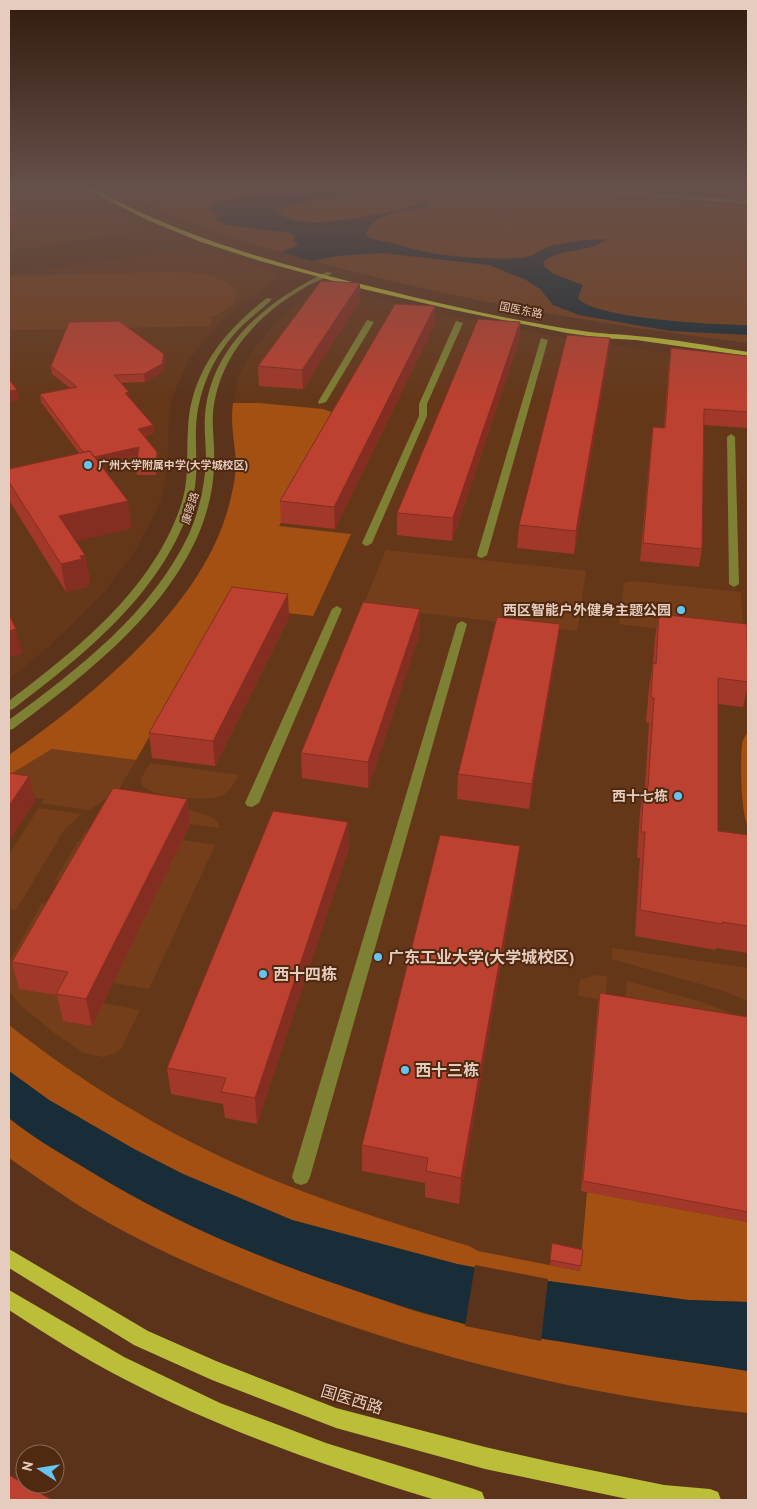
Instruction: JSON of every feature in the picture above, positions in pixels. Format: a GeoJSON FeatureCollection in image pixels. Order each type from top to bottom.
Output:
{"type":"FeatureCollection","features":[{"type":"Feature","properties":{"kind":"main road","name":"国医东路"},"geometry":{"type":"LineString","coordinates":[[269,260],[409,298],[494,316],[603,336],[636,338],[748,354]]}},
{"type":"Feature","properties":{"kind":"main road","name":"国医东路"},"geometry":{"type":"LineString","coordinates":[[280,260],[320,274]]}},
{"type":"Feature","properties":{"kind":"main road","name":"国医西路"},"geometry":{"type":"LineString","coordinates":[[9,1258],[141,1338],[212,1370],[336,1418],[475,1455],[556,1474],[664,1496],[710,1500]]}},
{"type":"Feature","properties":{"kind":"main road"},"geometry":{"type":"LineString","coordinates":[[9,1299],[63,1334],[133,1372],[227,1416],[315,1450],[474,1500]]}},
{"type":"Feature","properties":{"kind":"street","name":"康陵路"},"geometry":{"type":"LineString","coordinates":[[9,706],[96,636],[119,613],[154,569],[174,533],[189,496],[193,464],[192,414],[198,386],[209,363],[224,340],[245,318],[281,290],[320,274]]}},
{"type":"Feature","properties":{"kind":"street","name":"康陵路"},"geometry":{"type":"LineString","coordinates":[[9,726],[103,652],[145,609],[162,586],[185,549],[202,511],[208,487],[210,463],[210,403],[216,379],[222,366],[236,344],[256,321],[320,274]]}},
{"type":"Feature","properties":{"kind":"street"},"geometry":{"type":"LineString","coordinates":[[322,402],[370,322]]}},
{"type":"Feature","properties":{"kind":"street"},"geometry":{"type":"LineString","coordinates":[[366,543],[422,416],[423,404],[460,323]]}},
{"type":"Feature","properties":{"kind":"street"},"geometry":{"type":"LineString","coordinates":[[482,555],[544,340]]}},
{"type":"Feature","properties":{"kind":"street"},"geometry":{"type":"LineString","coordinates":[[730,437],[734,584]]}},
{"type":"Feature","properties":{"kind":"street"},"geometry":{"type":"LineString","coordinates":[[252,803],[337,609]]}},
{"type":"Feature","properties":{"kind":"street"},"geometry":{"type":"LineString","coordinates":[[301,1177],[462,624]]}},
{"type":"Feature","properties":{"kind":"shaded area","name":"广州大学附属中学(大学城校区)"},"geometry":{"type":"Polygon","coordinates":[[[107,260],[239,260],[272,271],[279,277],[226,316],[189,359],[173,395],[169,416],[167,473],[160,502],[135,551],[104,593],[43,652],[9,679],[9,275],[107,260]]]}},
{"type":"Feature","properties":{"kind":"shaded area"},"geometry":{"type":"Polygon","coordinates":[[[312,260],[748,260],[748,343],[535,311],[430,290],[312,260]]]}},
{"type":"Feature","properties":{"kind":"shaded area"},"geometry":{"type":"Polygon","coordinates":[[[163,272],[196,273],[221,279],[236,290],[237,296],[228,308],[206,319],[211,319],[210,326],[9,330],[9,276],[163,272]]]}},
{"type":"Feature","properties":{"kind":"shaded area","name":"广东工业大学(大学城校区)"},"geometry":{"type":"Polygon","coordinates":[[[317,292],[348,292],[457,317],[559,337],[748,365],[748,1413],[693,1407],[584,1389],[412,1347],[328,1319],[261,1294],[190,1264],[78,1205],[9,1158],[9,755],[60,718],[127,660],[154,632],[190,587],[214,546],[230,503],[236,465],[232,414],[239,374],[254,349],[275,323],[295,305],[317,292]]]}},
{"type":"Feature","properties":{"kind":"shaded area"},"geometry":{"type":"Polygon","coordinates":[[[233,403],[259,403],[323,409],[331,412],[319,455],[279,526],[351,534],[313,616],[224,606],[136,760],[52,749],[9,775],[9,755],[75,706],[142,645],[172,611],[197,576],[217,539],[233,487],[236,463],[232,426],[233,403]]]}},
{"type":"Feature","properties":{"kind":"shaded area"},"geometry":{"type":"Polygon","coordinates":[[[386,550],[586,571],[577,631],[363,606],[386,550]]]}},
{"type":"Feature","properties":{"kind":"shaded area","name":"西区智能户外健身主题公园"},"geometry":{"type":"Polygon","coordinates":[[[633,581],[741,592],[743,629],[748,630],[748,639],[619,624],[624,583],[633,581]]]}},
{"type":"Feature","properties":{"kind":"shaded area"},"geometry":{"type":"Polygon","coordinates":[[[748,732],[748,826],[742,800],[741,764],[743,742],[748,732]]]}},
{"type":"Feature","properties":{"kind":"shaded area"},"geometry":{"type":"Polygon","coordinates":[[[52,749],[136,760],[118,791],[89,810],[42,803],[44,799],[9,794],[9,775],[52,749]]]}},
{"type":"Feature","properties":{"kind":"shaded area"},"geometry":{"type":"Polygon","coordinates":[[[150,763],[239,775],[229,790],[221,796],[214,798],[179,797],[155,792],[141,784],[142,777],[150,763]]]}},
{"type":"Feature","properties":{"kind":"shaded area"},"geometry":{"type":"Polygon","coordinates":[[[156,806],[202,813],[217,822],[220,828],[118,814],[78,884],[55,881],[74,849],[92,825],[117,811],[134,807],[156,806]]]}},
{"type":"Feature","properties":{"kind":"shaded area"},"geometry":{"type":"Polygon","coordinates":[[[39,808],[81,814],[64,830],[16,910],[9,909],[9,854],[39,808]]]}},
{"type":"Feature","properties":{"kind":"shaded area"},"geometry":{"type":"Polygon","coordinates":[[[182,840],[215,845],[149,989],[113,983],[182,840]]]}},
{"type":"Feature","properties":{"kind":"shaded area"},"geometry":{"type":"Polygon","coordinates":[[[42,903],[65,907],[75,998],[64,1021],[92,1026],[103,1003],[140,1010],[121,1049],[116,1053],[103,1057],[84,1053],[53,1032],[20,1005],[9,990],[9,962],[42,903]]]}},
{"type":"Feature","properties":{"kind":"shaded area"},"geometry":{"type":"Polygon","coordinates":[[[612,948],[748,968],[748,1001],[721,990],[612,959],[612,948]]]}},
{"type":"Feature","properties":{"kind":"shaded area"},"geometry":{"type":"Polygon","coordinates":[[[596,975],[607,976],[605,1000],[578,996],[580,980],[596,975]]]}},
{"type":"Feature","properties":{"kind":"shaded area"},"geometry":{"type":"Polygon","coordinates":[[[627,981],[699,1001],[748,1020],[625,1003],[627,981]]]}},
{"type":"Feature","properties":{"kind":"shaded area"},"geometry":{"type":"Polygon","coordinates":[[[9,1025],[36,1046],[120,1103],[210,1152],[325,1200],[469,1246],[478,1251],[580,1271],[587,1192],[748,1222],[748,1302],[688,1300],[541,1280],[457,1264],[292,1220],[183,1174],[134,1149],[49,1100],[9,1071],[9,1025]]]}},
{"type":"Feature","properties":{"kind":"shaded area"},"geometry":{"type":"Polygon","coordinates":[[[9,1118],[69,1159],[110,1183],[209,1234],[278,1263],[414,1311],[527,1336],[748,1371],[748,1413],[690,1406],[576,1387],[463,1360],[352,1326],[241,1285],[130,1235],[78,1205],[9,1158],[9,1118]]]}},
{"type":"Feature","properties":{"kind":"water"},"geometry":{"type":"Polygon","coordinates":[[[448,260],[545,260],[544,266],[554,274],[583,285],[578,298],[588,305],[631,316],[712,324],[748,325],[748,335],[670,331],[579,315],[553,305],[540,289],[526,280],[489,265],[448,260]]]}},
{"type":"Feature","properties":{"kind":"water"},"geometry":{"type":"Polygon","coordinates":[[[9,1071],[49,1100],[134,1149],[183,1174],[292,1220],[457,1264],[541,1280],[688,1300],[748,1302],[748,1371],[471,1326],[365,1294],[246,1250],[180,1221],[116,1187],[18,1125],[9,1118],[9,1071]]]}},
{"type":"Feature","properties":{"kind":"pier"},"geometry":{"type":"Polygon","coordinates":[[[475,1265],[548,1279],[541,1341],[465,1326],[475,1265]]]}},
{"type":"Feature","properties":{"kind":"building"},"geometry":{"type":"Polygon","coordinates":[[[321,281],[360,283],[302,370],[258,366],[321,281]]]}},
{"type":"Feature","properties":{"kind":"building"},"geometry":{"type":"Polygon","coordinates":[[[395,304],[435,306],[334,507],[280,501],[395,304]]]}},
{"type":"Feature","properties":{"kind":"building"},"geometry":{"type":"Polygon","coordinates":[[[478,319],[520,322],[453,518],[397,513],[478,319]]]}},
{"type":"Feature","properties":{"kind":"building"},"geometry":{"type":"Polygon","coordinates":[[[119,321],[164,354],[162,364],[144,374],[114,375],[129,392],[125,393],[153,425],[138,429],[157,452],[155,467],[136,467],[139,447],[94,457],[90,451],[83,452],[40,394],[77,387],[51,366],[69,322],[119,321]]]}},
{"type":"Feature","properties":{"kind":"building"},"geometry":{"type":"Polygon","coordinates":[[[567,335],[610,338],[576,531],[519,525],[567,335]]]}},
{"type":"Feature","properties":{"kind":"building"},"geometry":{"type":"Polygon","coordinates":[[[671,348],[748,356],[748,412],[704,409],[702,549],[643,543],[653,427],[665,428],[671,348]]]}},
{"type":"Feature","properties":{"kind":"building"},"geometry":{"type":"Polygon","coordinates":[[[9,379],[17,390],[9,391],[9,379]]]}},
{"type":"Feature","properties":{"kind":"building"},"geometry":{"type":"Polygon","coordinates":[[[90,451],[128,501],[59,516],[85,555],[80,556],[82,559],[61,564],[9,482],[9,469],[90,451]]]}},
{"type":"Feature","properties":{"kind":"building"},"geometry":{"type":"Polygon","coordinates":[[[232,587],[288,594],[213,741],[149,733],[232,587]]]}},
{"type":"Feature","properties":{"kind":"building"},"geometry":{"type":"Polygon","coordinates":[[[363,602],[420,609],[368,762],[301,753],[363,602]]]}},
{"type":"Feature","properties":{"kind":"building","name":"西十七栋"},"geometry":{"type":"Polygon","coordinates":[[[659,614],[747,624],[748,682],[718,678],[718,831],[748,835],[748,926],[722,922],[722,924],[640,910],[645,832],[641,832],[644,787],[648,787],[654,698],[651,697],[653,663],[656,664],[659,614]]]}},
{"type":"Feature","properties":{"kind":"building"},"geometry":{"type":"Polygon","coordinates":[[[9,615],[16,629],[9,631],[9,615]]]}},
{"type":"Feature","properties":{"kind":"building"},"geometry":{"type":"Polygon","coordinates":[[[497,617],[560,624],[532,784],[458,774],[497,617]]]}},
{"type":"Feature","properties":{"kind":"building"},"geometry":{"type":"Polygon","coordinates":[[[9,773],[29,776],[9,806],[9,773]]]}},
{"type":"Feature","properties":{"kind":"building"},"geometry":{"type":"Polygon","coordinates":[[[113,788],[187,799],[86,999],[56,994],[68,972],[12,962],[113,788]]]}},
{"type":"Feature","properties":{"kind":"building","name":"西十四栋"},"geometry":{"type":"Polygon","coordinates":[[[273,811],[348,822],[255,1098],[221,1092],[226,1078],[167,1068],[273,811]]]}},
{"type":"Feature","properties":{"kind":"building","name":"西十三栋"},"geometry":{"type":"Polygon","coordinates":[[[440,835],[520,846],[461,1178],[426,1171],[428,1158],[362,1145],[440,835]]]}},
{"type":"Feature","properties":{"kind":"building"},"geometry":{"type":"Polygon","coordinates":[[[600,993],[748,1017],[748,1212],[583,1181],[600,993]]]}},
{"type":"Feature","properties":{"kind":"building"},"geometry":{"type":"Polygon","coordinates":[[[552,1243],[583,1250],[581,1266],[550,1260],[552,1243]]]}},
{"type":"Feature","properties":{"kind":"building"},"geometry":{"type":"Polygon","coordinates":[[[9,1475],[15,1478],[15,1494],[42,1494],[52,1500],[9,1500],[9,1475]]]}},
{"type":"Feature","properties":{"kind":"place","name":"广州大学附属中学(大学城校区)"},"geometry":{"type":"Point","coordinates":[88,465]}},
{"type":"Feature","properties":{"kind":"place","name":"西区智能户外健身主题公园"},"geometry":{"type":"Point","coordinates":[681,610]}},
{"type":"Feature","properties":{"kind":"place","name":"西十七栋"},"geometry":{"type":"Point","coordinates":[678,796]}},
{"type":"Feature","properties":{"kind":"place","name":"广东工业大学(大学城校区)"},"geometry":{"type":"Point","coordinates":[378,957]}},
{"type":"Feature","properties":{"kind":"place","name":"西十四栋"},"geometry":{"type":"Point","coordinates":[263,974]}},
{"type":"Feature","properties":{"kind":"place","name":"西十三栋"},"geometry":{"type":"Point","coordinates":[405,1070]}}]}
